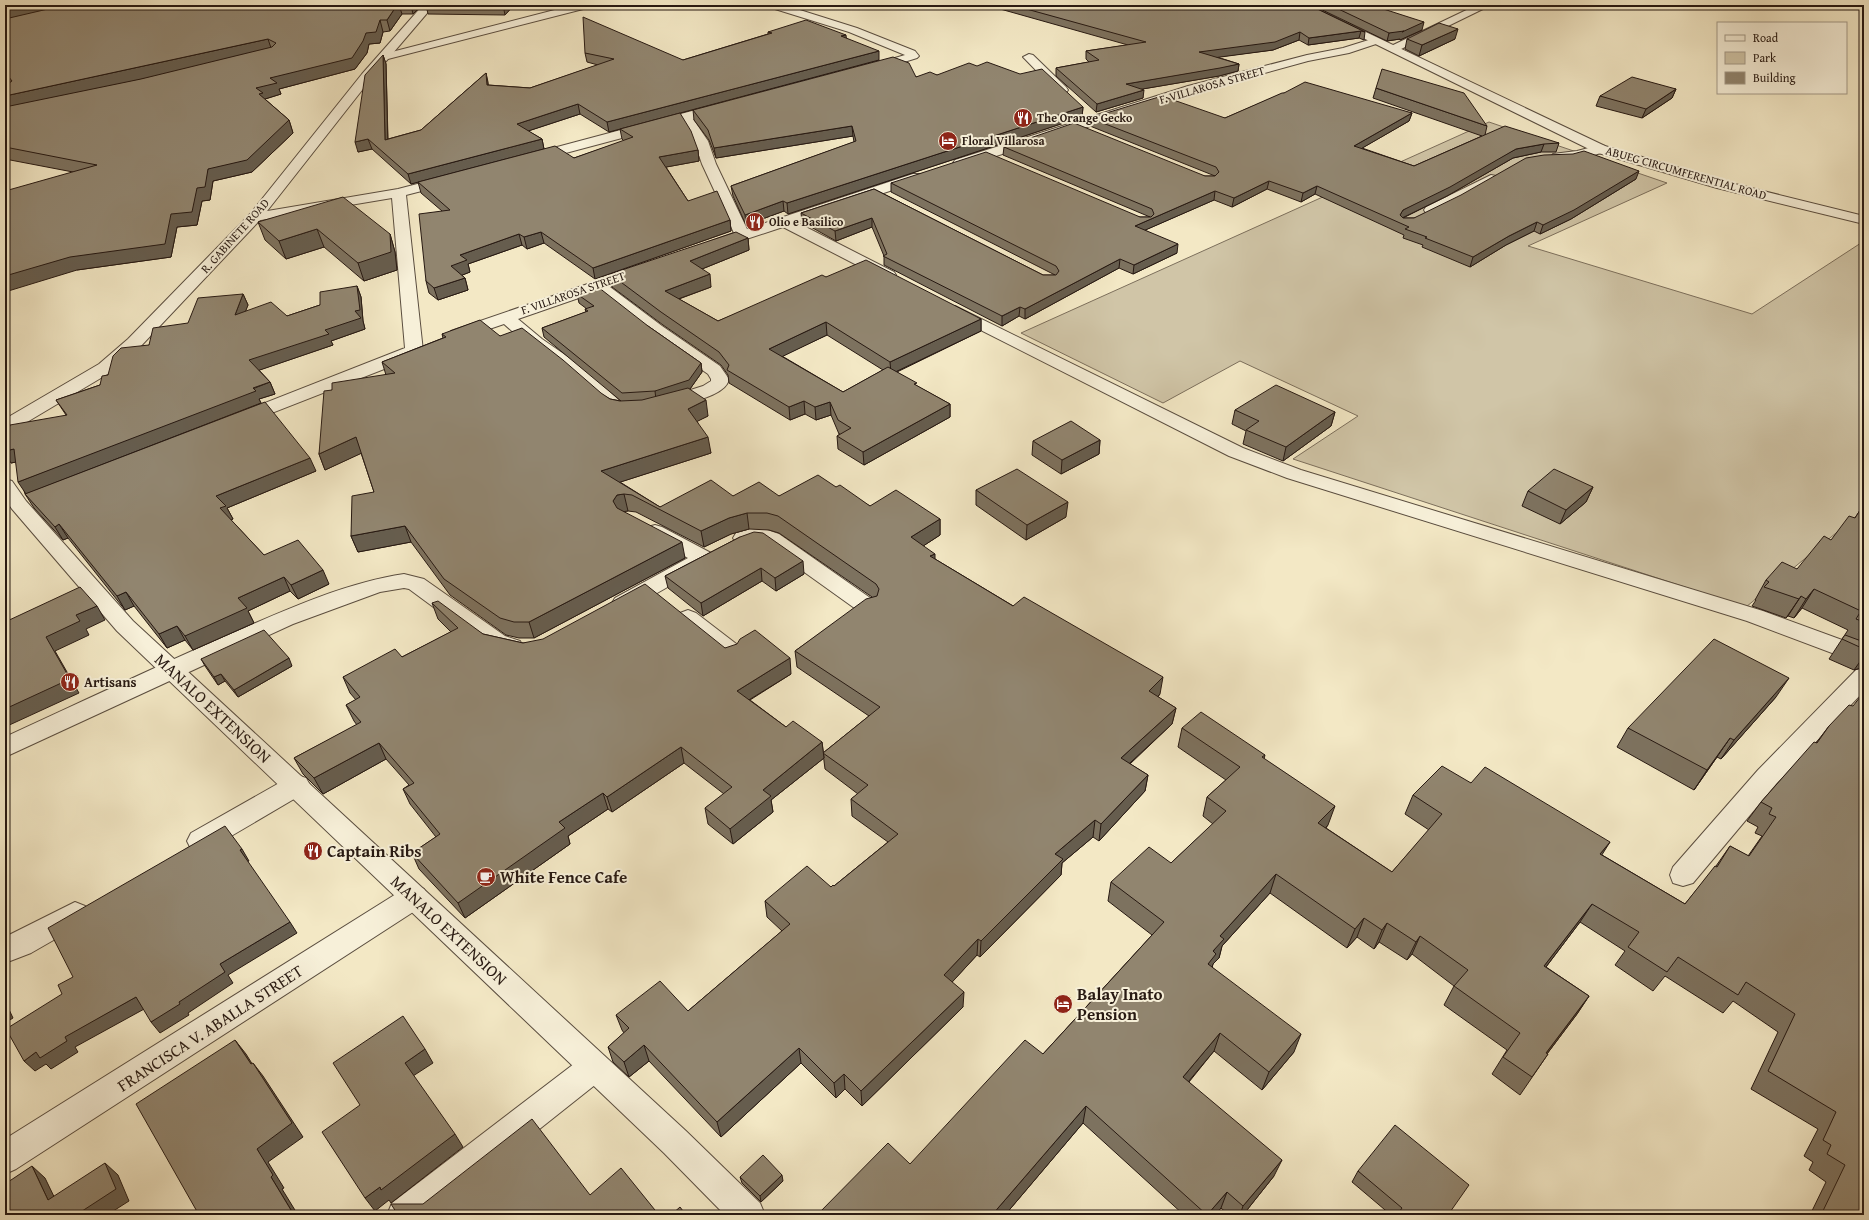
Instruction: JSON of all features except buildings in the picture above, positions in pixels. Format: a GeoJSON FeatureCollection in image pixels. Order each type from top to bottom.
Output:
{"type":"FeatureCollection","features":[{"type":"Feature","properties":{"kind":"street","name":"R. GABINETE ROAD"},"geometry":{"type":"LineString","coordinates":[[5,427],[105,368],[134,343],[255,217],[366,77],[429,5]]}},
{"type":"Feature","properties":{"kind":"street"},"geometry":{"type":"LineString","coordinates":[[384,57],[587,5]]}},
{"type":"Feature","properties":{"kind":"street","name":"ABUEG CIRCUMFERENTIAL ROAD"},"geometry":{"type":"LineString","coordinates":[[1301,5],[1600,149],[1722,185],[1864,220]]}},
{"type":"Feature","properties":{"kind":"street"},"geometry":{"type":"LineString","coordinates":[[1393,49],[1486,5]]}},
{"type":"Feature","properties":{"kind":"street"},"geometry":{"type":"LineString","coordinates":[[780,7],[853,30],[910,53],[913,56],[860,71]]}},
{"type":"Feature","properties":{"kind":"street"},"geometry":{"type":"LineString","coordinates":[[1345,51],[1375,41]]}},
{"type":"Feature","properties":{"kind":"street"},"geometry":{"type":"LineString","coordinates":[[1345,51],[1407,56]]}},
{"type":"Feature","properties":{"kind":"street","name":"F. VILLAROSA STREET"},"geometry":{"type":"LineString","coordinates":[[948,166],[1094,119],[1307,58],[1345,51]]}},
{"type":"Feature","properties":{"kind":"street"},"geometry":{"type":"LineString","coordinates":[[1029,57],[1072,100]]}},
{"type":"Feature","properties":{"kind":"street"},"geometry":{"type":"LineString","coordinates":[[523,160],[737,103]]}},
{"type":"Feature","properties":{"kind":"street"},"geometry":{"type":"LineString","coordinates":[[1083,110],[1094,119]]}},
{"type":"Feature","properties":{"kind":"street"},"geometry":{"type":"LineString","coordinates":[[685,117],[701,141],[709,164],[742,235]]}},
{"type":"Feature","properties":{"kind":"street"},"geometry":{"type":"LineString","coordinates":[[1074,126],[1095,134]]}},
{"type":"Feature","properties":{"kind":"street"},"geometry":{"type":"LineString","coordinates":[[1547,158],[1570,156],[1600,149]]}},
{"type":"Feature","properties":{"kind":"street"},"geometry":{"type":"LineString","coordinates":[[986,154],[1008,163]]}},
{"type":"Feature","properties":{"kind":"street"},"geometry":{"type":"LineString","coordinates":[[696,251],[934,172]]}},
{"type":"Feature","properties":{"kind":"street"},"geometry":{"type":"LineString","coordinates":[[1419,216],[1504,172]]}},
{"type":"Feature","properties":{"kind":"street"},"geometry":{"type":"LineString","coordinates":[[255,217],[399,193],[461,177]]}},
{"type":"Feature","properties":{"kind":"street"},"geometry":{"type":"LineString","coordinates":[[874,191],[895,202]]}},
{"type":"Feature","properties":{"kind":"street"},"geometry":{"type":"LineString","coordinates":[[399,193],[428,345]]}},
{"type":"Feature","properties":{"kind":"street"},"geometry":{"type":"LineString","coordinates":[[784,222],[904,283]]}},
{"type":"Feature","properties":{"kind":"street","name":"F. VILLAROSA STREET"},"geometry":{"type":"LineString","coordinates":[[227,424],[428,345],[659,264]]}},
{"type":"Feature","properties":{"kind":"street"},"geometry":{"type":"LineString","coordinates":[[505,317],[536,343],[578,372],[618,409],[629,411],[648,408],[709,390],[719,384],[720,379],[714,370],[656,330],[598,285]]}},
{"type":"Feature","properties":{"kind":"street"},"geometry":{"type":"LineString","coordinates":[[937,301],[1236,452],[1294,474],[1755,616],[1864,657]]}},
{"type":"Feature","properties":{"kind":"street","name":"MANALO EXTENSION"},"geometry":{"type":"LineString","coordinates":[[16,499],[125,626],[297,786],[594,1068],[675,1142],[748,1215]]}},
{"type":"Feature","properties":{"kind":"street"},"geometry":{"type":"LineString","coordinates":[[635,522],[717,551]]}},
{"type":"Feature","properties":{"kind":"street"},"geometry":{"type":"LineString","coordinates":[[602,613],[717,551],[751,536],[765,535],[868,607]]}},
{"type":"Feature","properties":{"kind":"street"},"geometry":{"type":"LineString","coordinates":[[5,748],[172,669],[285,619],[377,585],[404,582],[416,584],[497,642],[519,648],[533,648]]}},
{"type":"Feature","properties":{"kind":"street"},"geometry":{"type":"LineString","coordinates":[[650,588],[731,652]]}},
{"type":"Feature","properties":{"kind":"street"},"geometry":{"type":"LineString","coordinates":[[1683,875],[1768,777],[1864,676]]}},
{"type":"Feature","properties":{"kind":"street"},"geometry":{"type":"LineString","coordinates":[[180,853],[297,786]]}},
{"type":"Feature","properties":{"kind":"street","name":"FRANCISCA V. ABALLA STREET"},"geometry":{"type":"LineString","coordinates":[[5,1158],[414,897]]}},
{"type":"Feature","properties":{"kind":"street"},"geometry":{"type":"LineString","coordinates":[[5,950],[21,944],[97,901]]}},
{"type":"Feature","properties":{"kind":"street"},"geometry":{"type":"LineString","coordinates":[[404,1215],[594,1068]]}},
{"type":"Feature","properties":{"kind":"green space"},"geometry":{"type":"Polygon","coordinates":[[[1489,122],[1667,183],[1528,246],[1752,314],[1864,241],[1864,510],[1746,607],[1293,459],[1358,416],[1240,361],[1163,403],[1021,333],[1489,122]]]}},
{"type":"Feature","properties":{"kind":"place","name":"The Orange Gecko"},"geometry":{"type":"Point","coordinates":[1023,118]}},
{"type":"Feature","properties":{"kind":"place","name":"Floral Villarosa"},"geometry":{"type":"Point","coordinates":[948,141]}},
{"type":"Feature","properties":{"kind":"place","name":"Olio e Basilico"},"geometry":{"type":"Point","coordinates":[755,222]}},
{"type":"Feature","properties":{"kind":"place","name":"Artisans"},"geometry":{"type":"Point","coordinates":[70,682]}},
{"type":"Feature","properties":{"kind":"place","name":"Captain Ribs"},"geometry":{"type":"Point","coordinates":[313,851]}},
{"type":"Feature","properties":{"kind":"place","name":"White Fence Cafe"},"geometry":{"type":"Point","coordinates":[486,877]}},
{"type":"Feature","properties":{"kind":"place","name":"Balay Inato Pension"},"geometry":{"type":"Point","coordinates":[1063,1004]}}]}
